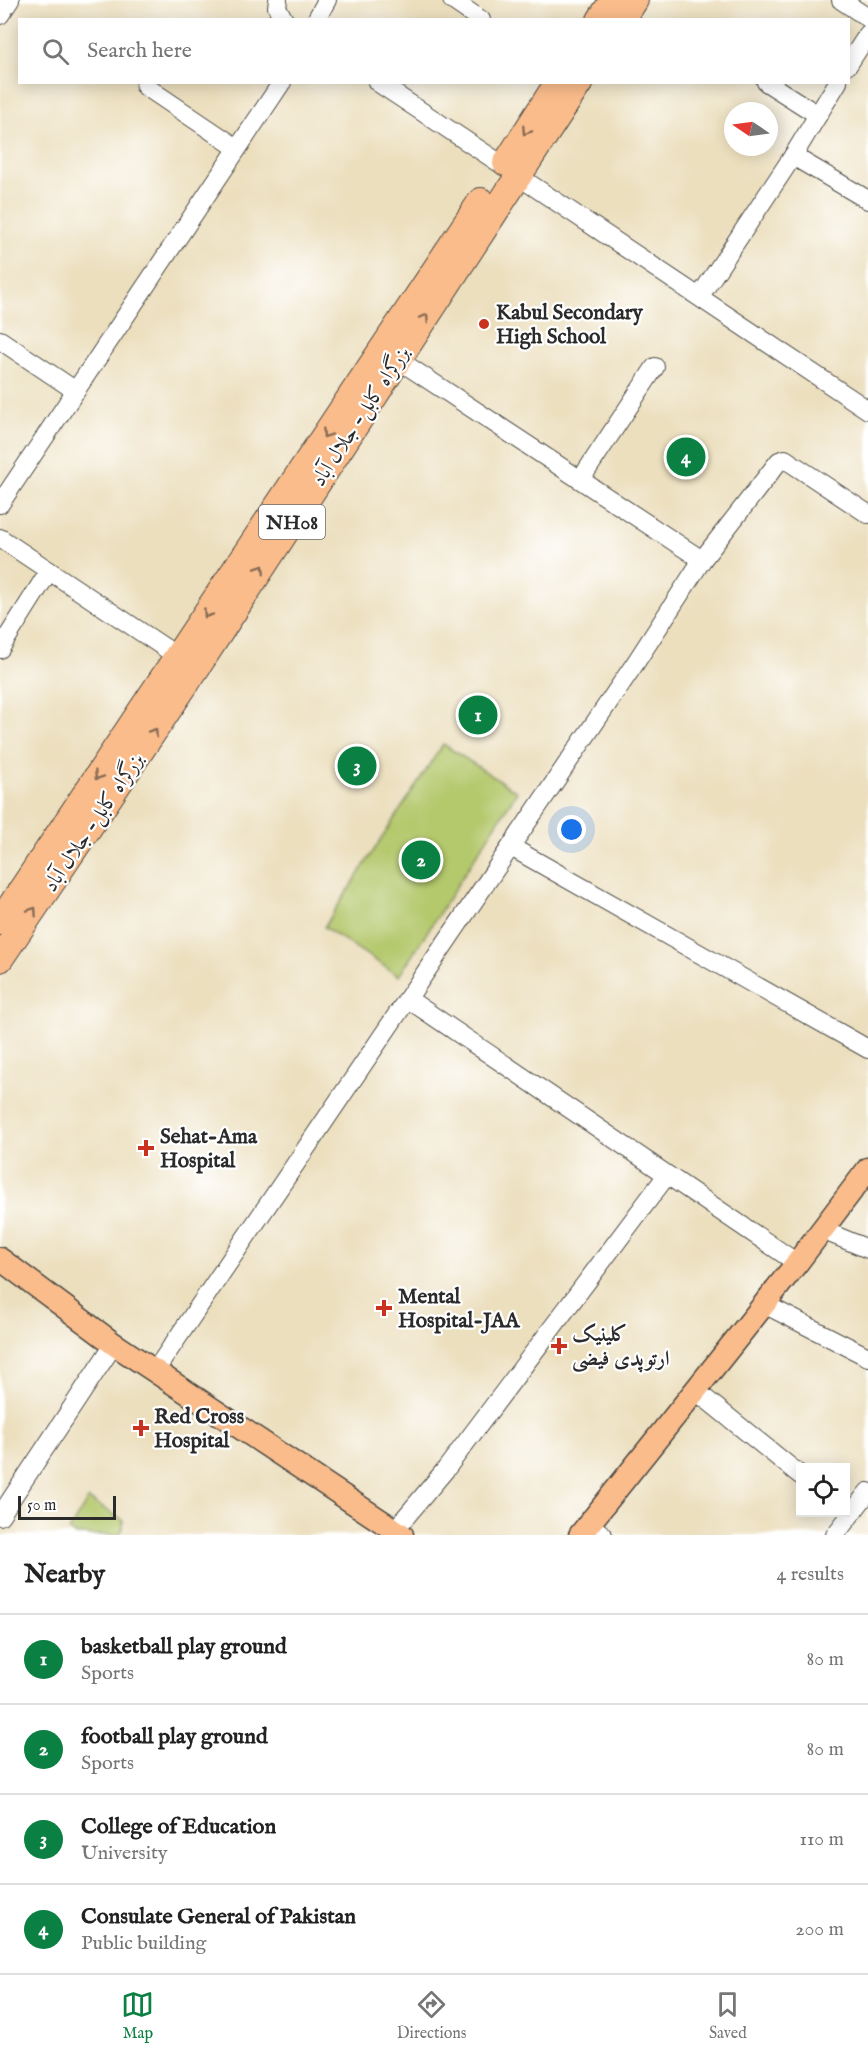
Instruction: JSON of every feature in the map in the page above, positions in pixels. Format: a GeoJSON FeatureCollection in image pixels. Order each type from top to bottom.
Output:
{"type":"FeatureCollection","features":[{"type":"Feature","properties":{"kind":"highway"},"geometry":{"type":"LineString","coordinates":[[601,18],[613,0]]}},
{"type":"Feature","properties":{"kind":"highway"},"geometry":{"type":"LineString","coordinates":[[623,18],[634,0]]}},
{"type":"Feature","properties":{"kind":"highway","name":"بزرگراه کابل- جلال آباد"},"geometry":{"type":"LineString","coordinates":[[0,922],[187,663],[397,359],[511,171],[557,84]]}},
{"type":"Feature","properties":{"kind":"highway","name":"بزرگراه کابل- جلال آباد"},"geometry":{"type":"LineString","coordinates":[[0,959],[187,663],[511,171],[578,84]]}},
{"type":"Feature","properties":{"kind":"main road"},"geometry":{"type":"LineString","coordinates":[[591,1532],[696,1391],[868,1169]]}},
{"type":"Feature","properties":{"kind":"main road"},"geometry":{"type":"LineString","coordinates":[[0,1259],[114,1344],[398,1533]]}},
{"type":"Feature","properties":{"kind":"street"},"geometry":{"type":"LineString","coordinates":[[0,15],[10,0]]}},
{"type":"Feature","properties":{"kind":"street"},"geometry":{"type":"LineString","coordinates":[[278,0],[278,7],[283,18]]}},
{"type":"Feature","properties":{"kind":"street"},"geometry":{"type":"LineString","coordinates":[[317,18],[327,0]]}},
{"type":"Feature","properties":{"kind":"street"},"geometry":{"type":"LineString","coordinates":[[452,0],[478,18]]}},
{"type":"Feature","properties":{"kind":"street"},"geometry":{"type":"LineString","coordinates":[[841,0],[868,18]]}},
{"type":"Feature","properties":{"kind":"street"},"geometry":{"type":"LineString","coordinates":[[850,63],[868,34]]}},
{"type":"Feature","properties":{"kind":"street"},"geometry":{"type":"LineString","coordinates":[[2,495],[76,391],[281,84]]}},
{"type":"Feature","properties":{"kind":"street"},"geometry":{"type":"LineString","coordinates":[[380,84],[868,410]]}},
{"type":"Feature","properties":{"kind":"street"},"geometry":{"type":"LineString","coordinates":[[769,84],[818,115]]}},
{"type":"Feature","properties":{"kind":"street"},"geometry":{"type":"LineString","coordinates":[[700,296],[793,156],[837,84]]}},
{"type":"Feature","properties":{"kind":"street"},"geometry":{"type":"LineString","coordinates":[[145,86],[237,148]]}},
{"type":"Feature","properties":{"kind":"street"},"geometry":{"type":"LineString","coordinates":[[793,156],[868,200]]}},
{"type":"Feature","properties":{"kind":"street"},"geometry":{"type":"LineString","coordinates":[[0,340],[76,391]]}},
{"type":"Feature","properties":{"kind":"street"},"geometry":{"type":"LineString","coordinates":[[397,359],[702,560]]}},
{"type":"Feature","properties":{"kind":"street"},"geometry":{"type":"LineString","coordinates":[[581,479],[655,367]]}},
{"type":"Feature","properties":{"kind":"street"},"geometry":{"type":"LineString","coordinates":[[155,1371],[636,662],[702,560],[782,459],[868,514]]}},
{"type":"Feature","properties":{"kind":"street"},"geometry":{"type":"LineString","coordinates":[[0,538],[187,663]]}},
{"type":"Feature","properties":{"kind":"street"},"geometry":{"type":"LineString","coordinates":[[0,649],[49,571]]}},
{"type":"Feature","properties":{"kind":"street"},"geometry":{"type":"LineString","coordinates":[[511,847],[868,1049]]}},
{"type":"Feature","properties":{"kind":"street"},"geometry":{"type":"LineString","coordinates":[[408,999],[797,1263]]}},
{"type":"Feature","properties":{"kind":"street"},"geometry":{"type":"LineString","coordinates":[[398,1533],[667,1175]]}},
{"type":"Feature","properties":{"kind":"street"},"geometry":{"type":"LineString","coordinates":[[822,1230],[868,1249]]}},
{"type":"Feature","properties":{"kind":"street"},"geometry":{"type":"LineString","coordinates":[[764,1304],[868,1357]]}},
{"type":"Feature","properties":{"kind":"street"},"geometry":{"type":"LineString","coordinates":[[0,1516],[114,1344]]}},
{"type":"Feature","properties":{"kind":"street"},"geometry":{"type":"LineString","coordinates":[[696,1391],[796,1472]]}},
{"type":"Feature","properties":{"kind":"street"},"geometry":{"type":"LineString","coordinates":[[850,1512],[868,1492]]}},
{"type":"Feature","properties":{"kind":"street"},"geometry":{"type":"LineString","coordinates":[[835,1535],[846,1517]]}},
{"type":"Feature","properties":{"kind":"green space"},"geometry":{"type":"Polygon","coordinates":[[[443,744],[517,792],[399,976],[324,927],[443,744]]]}},
{"type":"Feature","properties":{"kind":"green space"},"geometry":{"type":"Polygon","coordinates":[[[88,1499],[123,1520],[123,1529],[119,1535],[76,1535],[69,1531],[88,1499]]]}},
{"type":"Feature","properties":{"kind":"place","name":"Kabul Secondary High School"},"geometry":{"type":"Point","coordinates":[484,324]}},
{"type":"Feature","properties":{"kind":"place","name":"Consulate General of Pakistan"},"geometry":{"type":"Point","coordinates":[686,457]}},
{"type":"Feature","properties":{"kind":"place","name":"basketball play ground"},"geometry":{"type":"Point","coordinates":[478,715]}},
{"type":"Feature","properties":{"kind":"place","name":"College of Education"},"geometry":{"type":"Point","coordinates":[357,766]}},
{"type":"Feature","properties":{"kind":"place","name":"football play ground"},"geometry":{"type":"Point","coordinates":[421,860]}},
{"type":"Feature","properties":{"kind":"place","name":"Sehat-Ama Hospital"},"geometry":{"type":"Point","coordinates":[146,1148]}},
{"type":"Feature","properties":{"kind":"place","name":"Mental Hospital-JAA"},"geometry":{"type":"Point","coordinates":[384,1308]}},
{"type":"Feature","properties":{"kind":"place","name":"کلینیک ارتوپدی فیضی"},"geometry":{"type":"Point","coordinates":[559,1346]}},
{"type":"Feature","properties":{"kind":"place","name":"Red Cross Hospital"},"geometry":{"type":"Point","coordinates":[141,1428]}}]}
